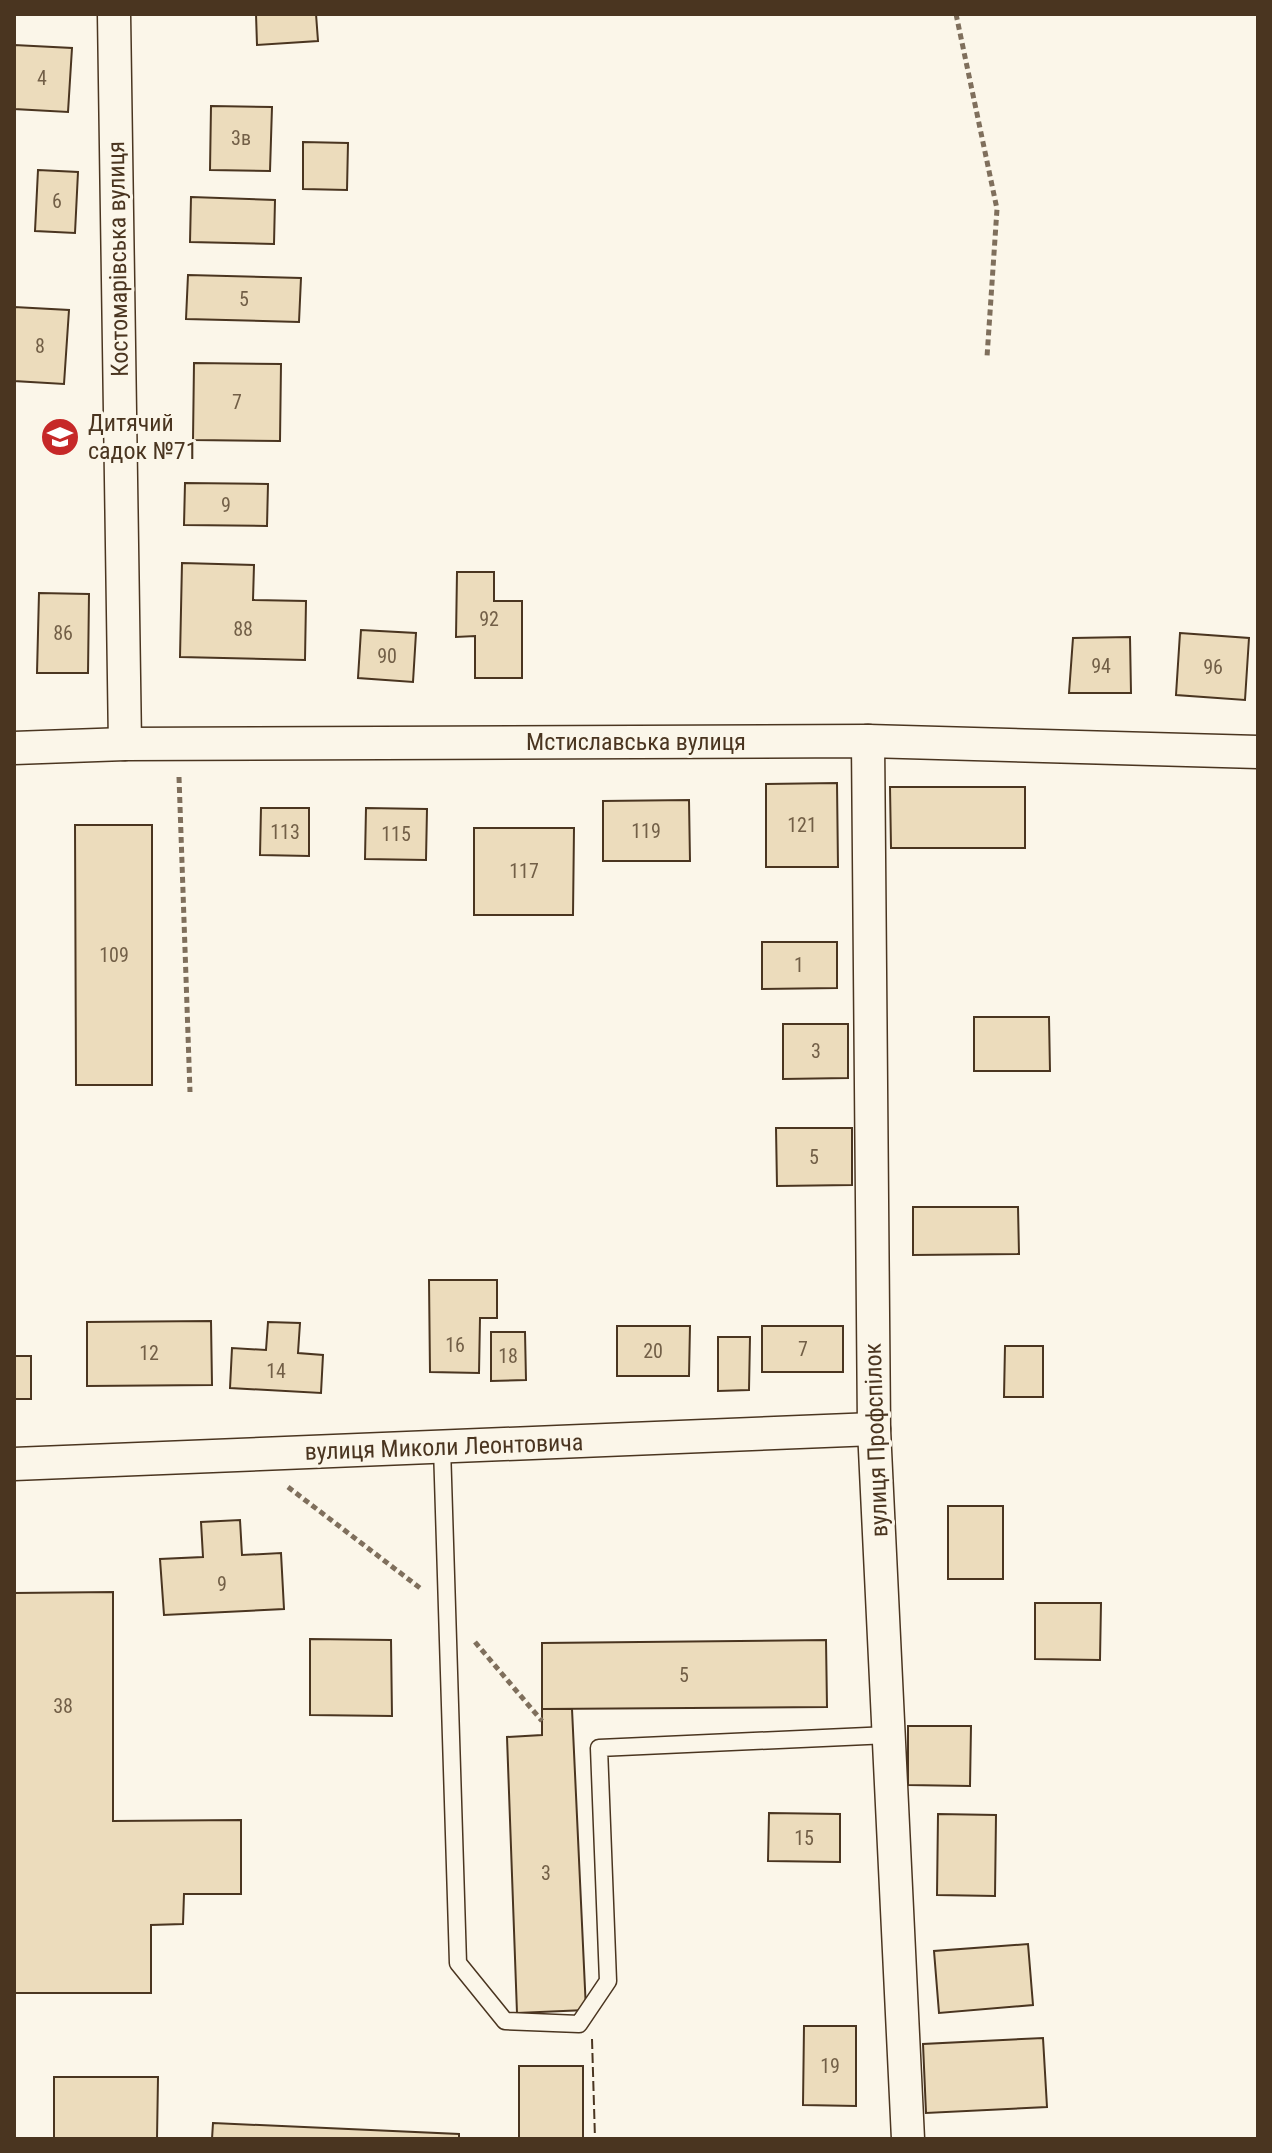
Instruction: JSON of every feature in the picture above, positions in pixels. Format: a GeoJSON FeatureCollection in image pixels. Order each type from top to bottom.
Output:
{"type":"FeatureCollection","features":[{"type":"Feature","properties":{"kind":"street","name":"Костомарівська вулиця"},"geometry":{"type":"LineString","coordinates":[[114,14],[125,744]]}},
{"type":"Feature","properties":{"kind":"street","name":"Мстиславська вулиця"},"geometry":{"type":"LineString","coordinates":[[14,748],[125,744],[868,741],[1258,752]]}},
{"type":"Feature","properties":{"kind":"street","name":"вулиця Профспілок"},"geometry":{"type":"LineString","coordinates":[[868,741],[874,1429],[908,2139]]}},
{"type":"Feature","properties":{"kind":"street","name":"вулиця Миколи Леонтовича"},"geometry":{"type":"LineString","coordinates":[[14,1464],[874,1429]]}},
{"type":"Feature","properties":{"kind":"lane"},"geometry":{"type":"LineString","coordinates":[[442,1447],[458,1963],[505,2021],[579,2024],[608,1981],[599,1748],[889,1735]]}},
{"type":"Feature","properties":{"kind":"path"},"geometry":{"type":"LineString","coordinates":[[956,14],[997,209],[987,357]]}},
{"type":"Feature","properties":{"kind":"path"},"geometry":{"type":"LineString","coordinates":[[178,744],[190,1092]]}},
{"type":"Feature","properties":{"kind":"path"},"geometry":{"type":"LineString","coordinates":[[284,1484],[447,1608],[542,1721]]}},
{"type":"Feature","properties":{"kind":"building"},"geometry":{"type":"Polygon","coordinates":[[[256,14],[316,14],[318,41],[257,45],[256,14]]]}},
{"type":"Feature","properties":{"kind":"building"},"geometry":{"type":"Polygon","coordinates":[[[14,45],[72,48],[68,112],[14,109],[14,45]]]}},
{"type":"Feature","properties":{"kind":"building"},"geometry":{"type":"Polygon","coordinates":[[[211,106],[272,107],[270,171],[210,170],[211,106]]]}},
{"type":"Feature","properties":{"kind":"building"},"geometry":{"type":"Polygon","coordinates":[[[303,142],[348,143],[347,190],[303,189],[303,142]]]}},
{"type":"Feature","properties":{"kind":"building"},"geometry":{"type":"Polygon","coordinates":[[[38,170],[78,172],[75,233],[35,231],[38,170]]]}},
{"type":"Feature","properties":{"kind":"building"},"geometry":{"type":"Polygon","coordinates":[[[191,197],[275,200],[274,244],[190,242],[191,197]]]}},
{"type":"Feature","properties":{"kind":"building"},"geometry":{"type":"Polygon","coordinates":[[[188,275],[301,278],[299,322],[186,319],[188,275]]]}},
{"type":"Feature","properties":{"kind":"building"},"geometry":{"type":"Polygon","coordinates":[[[14,307],[69,310],[64,384],[14,381],[14,307]]]}},
{"type":"Feature","properties":{"kind":"building"},"geometry":{"type":"Polygon","coordinates":[[[194,363],[281,364],[280,441],[193,440],[194,363]]]}},
{"type":"Feature","properties":{"kind":"building"},"geometry":{"type":"Polygon","coordinates":[[[185,483],[268,484],[267,526],[184,525],[185,483]]]}},
{"type":"Feature","properties":{"kind":"building"},"geometry":{"type":"Polygon","coordinates":[[[182,563],[254,565],[253,600],[306,601],[305,660],[180,657],[182,563]]]}},
{"type":"Feature","properties":{"kind":"building"},"geometry":{"type":"Polygon","coordinates":[[[457,572],[494,572],[494,601],[522,601],[522,678],[475,678],[475,636],[456,637],[457,572]]]}},
{"type":"Feature","properties":{"kind":"building"},"geometry":{"type":"Polygon","coordinates":[[[39,593],[89,594],[88,673],[37,673],[39,593]]]}},
{"type":"Feature","properties":{"kind":"building"},"geometry":{"type":"Polygon","coordinates":[[[361,630],[416,633],[413,682],[358,678],[361,630]]]}},
{"type":"Feature","properties":{"kind":"building"},"geometry":{"type":"Polygon","coordinates":[[[1180,633],[1249,638],[1245,700],[1176,695],[1180,633]]]}},
{"type":"Feature","properties":{"kind":"building"},"geometry":{"type":"Polygon","coordinates":[[[1130,637],[1131,693],[1069,693],[1073,638],[1130,637]]]}},
{"type":"Feature","properties":{"kind":"building"},"geometry":{"type":"Polygon","coordinates":[[[837,783],[838,867],[766,867],[766,784],[837,783]]]}},
{"type":"Feature","properties":{"kind":"building"},"geometry":{"type":"Polygon","coordinates":[[[890,787],[1025,787],[1025,848],[891,848],[890,787]]]}},
{"type":"Feature","properties":{"kind":"building"},"geometry":{"type":"Polygon","coordinates":[[[689,800],[690,861],[603,861],[603,801],[689,800]]]}},
{"type":"Feature","properties":{"kind":"building"},"geometry":{"type":"Polygon","coordinates":[[[261,808],[309,808],[309,856],[260,855],[261,808]]]}},
{"type":"Feature","properties":{"kind":"building"},"geometry":{"type":"Polygon","coordinates":[[[366,808],[427,809],[426,860],[365,859],[366,808]]]}},
{"type":"Feature","properties":{"kind":"building"},"geometry":{"type":"Polygon","coordinates":[[[75,825],[152,825],[152,1085],[76,1085],[75,825]]]}},
{"type":"Feature","properties":{"kind":"building"},"geometry":{"type":"Polygon","coordinates":[[[474,828],[574,828],[573,915],[474,915],[474,828]]]}},
{"type":"Feature","properties":{"kind":"building"},"geometry":{"type":"Polygon","coordinates":[[[762,942],[837,942],[837,988],[762,989],[762,942]]]}},
{"type":"Feature","properties":{"kind":"building"},"geometry":{"type":"Polygon","coordinates":[[[974,1017],[1049,1017],[1050,1071],[974,1071],[974,1017]]]}},
{"type":"Feature","properties":{"kind":"building"},"geometry":{"type":"Polygon","coordinates":[[[783,1024],[848,1024],[848,1078],[783,1079],[783,1024]]]}},
{"type":"Feature","properties":{"kind":"building"},"geometry":{"type":"Polygon","coordinates":[[[776,1128],[852,1128],[852,1185],[777,1186],[776,1128]]]}},
{"type":"Feature","properties":{"kind":"building"},"geometry":{"type":"Polygon","coordinates":[[[913,1207],[1018,1207],[1019,1254],[913,1255],[913,1207]]]}},
{"type":"Feature","properties":{"kind":"building"},"geometry":{"type":"Polygon","coordinates":[[[429,1280],[497,1280],[497,1318],[480,1318],[479,1373],[430,1372],[429,1280]]]}},
{"type":"Feature","properties":{"kind":"building"},"geometry":{"type":"Polygon","coordinates":[[[211,1321],[212,1385],[87,1386],[87,1322],[211,1321]]]}},
{"type":"Feature","properties":{"kind":"building"},"geometry":{"type":"Polygon","coordinates":[[[268,1322],[300,1323],[298,1353],[323,1355],[321,1393],[230,1388],[232,1348],[266,1350],[268,1322]]]}},
{"type":"Feature","properties":{"kind":"building"},"geometry":{"type":"Polygon","coordinates":[[[617,1326],[690,1326],[689,1376],[617,1376],[617,1326]]]}},
{"type":"Feature","properties":{"kind":"building"},"geometry":{"type":"Polygon","coordinates":[[[762,1326],[843,1326],[843,1372],[762,1372],[762,1326]]]}},
{"type":"Feature","properties":{"kind":"building"},"geometry":{"type":"Polygon","coordinates":[[[491,1332],[525,1332],[526,1380],[491,1381],[491,1332]]]}},
{"type":"Feature","properties":{"kind":"building"},"geometry":{"type":"Polygon","coordinates":[[[718,1337],[750,1337],[749,1390],[718,1391],[718,1337]]]}},
{"type":"Feature","properties":{"kind":"building"},"geometry":{"type":"Polygon","coordinates":[[[1005,1346],[1043,1346],[1043,1397],[1004,1397],[1005,1346]]]}},
{"type":"Feature","properties":{"kind":"building"},"geometry":{"type":"Polygon","coordinates":[[[14,1356],[31,1356],[31,1399],[14,1399],[14,1356]]]}},
{"type":"Feature","properties":{"kind":"building"},"geometry":{"type":"Polygon","coordinates":[[[948,1506],[1003,1506],[1003,1579],[948,1579],[948,1506]]]}},
{"type":"Feature","properties":{"kind":"building"},"geometry":{"type":"Polygon","coordinates":[[[240,1520],[242,1555],[281,1553],[284,1609],[164,1615],[160,1559],[203,1557],[201,1522],[240,1520]]]}},
{"type":"Feature","properties":{"kind":"building"},"geometry":{"type":"Polygon","coordinates":[[[113,1592],[113,1821],[241,1820],[241,1894],[184,1894],[183,1924],[151,1925],[151,1993],[14,1993],[14,1593],[113,1592]]]}},
{"type":"Feature","properties":{"kind":"building"},"geometry":{"type":"Polygon","coordinates":[[[1035,1603],[1101,1603],[1100,1660],[1035,1659],[1035,1603]]]}},
{"type":"Feature","properties":{"kind":"building"},"geometry":{"type":"Polygon","coordinates":[[[310,1639],[391,1640],[392,1716],[310,1715],[310,1639]]]}},
{"type":"Feature","properties":{"kind":"building"},"geometry":{"type":"Polygon","coordinates":[[[826,1640],[827,1707],[542,1709],[542,1643],[826,1640]]]}},
{"type":"Feature","properties":{"kind":"building"},"geometry":{"type":"Polygon","coordinates":[[[542,1709],[572,1709],[586,2010],[517,2013],[507,1737],[542,1735],[542,1709]]]}},
{"type":"Feature","properties":{"kind":"building"},"geometry":{"type":"Polygon","coordinates":[[[908,1726],[971,1726],[970,1786],[908,1785],[908,1726]]]}},
{"type":"Feature","properties":{"kind":"building"},"geometry":{"type":"Polygon","coordinates":[[[769,1813],[840,1814],[840,1862],[768,1861],[769,1813]]]}},
{"type":"Feature","properties":{"kind":"building"},"geometry":{"type":"Polygon","coordinates":[[[938,1814],[996,1815],[995,1896],[937,1895],[938,1814]]]}},
{"type":"Feature","properties":{"kind":"building"},"geometry":{"type":"Polygon","coordinates":[[[1028,1944],[1033,2005],[939,2013],[934,1951],[1028,1944]]]}},
{"type":"Feature","properties":{"kind":"building"},"geometry":{"type":"Polygon","coordinates":[[[804,2026],[856,2026],[856,2106],[803,2105],[804,2026]]]}},
{"type":"Feature","properties":{"kind":"building"},"geometry":{"type":"Polygon","coordinates":[[[1043,2038],[1047,2107],[926,2113],[923,2044],[1043,2038]]]}},
{"type":"Feature","properties":{"kind":"building"},"geometry":{"type":"Polygon","coordinates":[[[519,2066],[583,2066],[583,2139],[519,2139],[519,2066]]]}},
{"type":"Feature","properties":{"kind":"building"},"geometry":{"type":"Polygon","coordinates":[[[54,2077],[158,2077],[157,2139],[54,2139],[54,2077]]]}},
{"type":"Feature","properties":{"kind":"building"},"geometry":{"type":"Polygon","coordinates":[[[213,2123],[459,2134],[459,2139],[212,2139],[213,2123]]]}},
{"type":"Feature","properties":{"kind":"fence"},"geometry":{"type":"LineString","coordinates":[[592,2039],[595,2139]]}},
{"type":"Feature","properties":{"kind":"place","name":"Дитячий садок №71"},"geometry":{"type":"Point","coordinates":[60,437]}}]}
